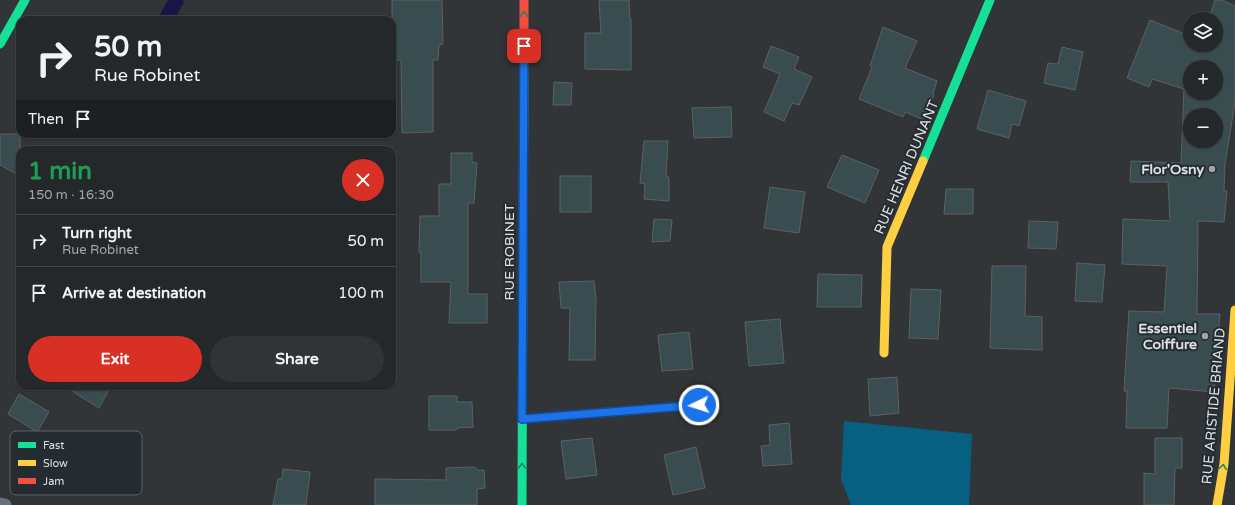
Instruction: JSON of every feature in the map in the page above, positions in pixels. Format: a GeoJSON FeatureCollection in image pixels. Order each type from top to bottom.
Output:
{"type":"FeatureCollection","features":[{"type":"Feature","properties":{"kind":"street"},"geometry":{"type":"LineString","coordinates":[[0,44],[25,0]]}},
{"type":"Feature","properties":{"kind":"street","name":"RUE ROBINET"},"geometry":{"type":"LineString","coordinates":[[522,505],[524,0]]}},
{"type":"Feature","properties":{"kind":"street","name":"RUE HENRI DUNANT"},"geometry":{"type":"LineString","coordinates":[[884,353],[887,247],[990,0]]}},
{"type":"Feature","properties":{"kind":"street","name":"RUE ARISTIDE BRIAND"},"geometry":{"type":"LineString","coordinates":[[1218,505],[1224,464],[1235,310]]}},
{"type":"Feature","properties":{"kind":"street"},"geometry":{"type":"LineString","coordinates":[[522,419],[699,405]]}},
{"type":"Feature","properties":{"kind":"lane"},"geometry":{"type":"LineString","coordinates":[[0,504],[5,505]]}},
{"type":"Feature","properties":{"kind":"shaded area"},"geometry":{"type":"Polygon","coordinates":[[[168,0],[182,0],[184,2],[176,16],[159,16],[168,0]]]}},
{"type":"Feature","properties":{"kind":"shaded area"},"geometry":{"type":"Polygon","coordinates":[[[844,421],[972,434],[969,505],[851,505],[841,479],[844,421]]]}},
{"type":"Feature","properties":{"kind":"building"},"geometry":{"type":"Polygon","coordinates":[[[392,0],[442,0],[443,44],[439,45],[438,60],[433,60],[433,132],[402,133],[401,60],[396,60],[396,16],[392,16],[392,0]]]}},
{"type":"Feature","properties":{"kind":"building"},"geometry":{"type":"Polygon","coordinates":[[[599,0],[629,0],[631,19],[631,70],[585,69],[585,33],[601,33],[599,0]]]}},
{"type":"Feature","properties":{"kind":"building"},"geometry":{"type":"Polygon","coordinates":[[[1215,0],[1222,0],[1235,6],[1235,102],[1225,164],[1224,191],[1227,191],[1224,222],[1198,221],[1197,314],[1220,314],[1214,392],[1169,388],[1167,428],[1126,428],[1127,391],[1124,391],[1129,311],[1164,312],[1167,266],[1122,264],[1123,219],[1170,221],[1168,182],[1130,182],[1131,161],[1181,163],[1183,114],[1183,148],[1223,148],[1223,108],[1183,108],[1184,100],[1223,100],[1223,60],[1183,60],[1183,89],[1152,79],[1149,87],[1127,78],[1150,20],[1183,33],[1183,52],[1223,52],[1223,12],[1211,12],[1215,0]]]}},
{"type":"Feature","properties":{"kind":"building"},"geometry":{"type":"Polygon","coordinates":[[[883,27],[917,41],[905,68],[937,81],[934,95],[924,120],[905,112],[903,117],[859,99],[872,67],[870,66],[883,27]]]}},
{"type":"Feature","properties":{"kind":"building"},"geometry":{"type":"Polygon","coordinates":[[[771,46],[799,57],[794,69],[812,77],[799,105],[792,103],[784,121],[764,112],[780,74],[763,67],[771,46]]]}},
{"type":"Feature","properties":{"kind":"building"},"geometry":{"type":"Polygon","coordinates":[[[1062,47],[1083,52],[1075,90],[1044,83],[1048,63],[1058,64],[1062,47]]]}},
{"type":"Feature","properties":{"kind":"building"},"geometry":{"type":"Polygon","coordinates":[[[554,82],[572,83],[571,105],[553,105],[554,82]]]}},
{"type":"Feature","properties":{"kind":"building"},"geometry":{"type":"Polygon","coordinates":[[[988,90],[1026,101],[1019,126],[1012,124],[1009,138],[977,129],[988,90]]]}},
{"type":"Feature","properties":{"kind":"building"},"geometry":{"type":"Polygon","coordinates":[[[731,107],[732,137],[694,138],[692,108],[731,107]]]}},
{"type":"Feature","properties":{"kind":"building"},"geometry":{"type":"Polygon","coordinates":[[[0,134],[16,134],[16,138],[20,138],[20,146],[16,146],[16,174],[0,165],[0,134]]]}},
{"type":"Feature","properties":{"kind":"building"},"geometry":{"type":"Polygon","coordinates":[[[644,141],[668,141],[666,176],[669,177],[669,201],[644,199],[645,184],[640,183],[644,141]]]}},
{"type":"Feature","properties":{"kind":"building"},"geometry":{"type":"Polygon","coordinates":[[[451,153],[472,153],[472,162],[477,163],[474,203],[468,203],[468,294],[487,294],[487,323],[449,323],[451,282],[421,282],[421,252],[419,252],[420,216],[439,216],[439,184],[451,184],[451,153]]]}},
{"type":"Feature","properties":{"kind":"building"},"geometry":{"type":"Polygon","coordinates":[[[842,155],[879,170],[865,203],[827,187],[842,155]]]}},
{"type":"Feature","properties":{"kind":"building"},"geometry":{"type":"Polygon","coordinates":[[[560,176],[591,176],[591,212],[560,212],[560,176]]]}},
{"type":"Feature","properties":{"kind":"building"},"geometry":{"type":"Polygon","coordinates":[[[770,187],[805,192],[799,233],[764,228],[770,187]]]}},
{"type":"Feature","properties":{"kind":"building"},"geometry":{"type":"Polygon","coordinates":[[[946,189],[973,189],[973,214],[944,214],[946,189]]]}},
{"type":"Feature","properties":{"kind":"building"},"geometry":{"type":"Polygon","coordinates":[[[654,219],[672,220],[670,241],[652,242],[654,219]]]}},
{"type":"Feature","properties":{"kind":"building"},"geometry":{"type":"Polygon","coordinates":[[[1029,221],[1058,222],[1056,249],[1028,248],[1029,221]]]}},
{"type":"Feature","properties":{"kind":"building"},"geometry":{"type":"Polygon","coordinates":[[[1077,263],[1105,265],[1102,302],[1075,301],[1077,263]]]}},
{"type":"Feature","properties":{"kind":"building"},"geometry":{"type":"Polygon","coordinates":[[[992,266],[1026,266],[1025,316],[1042,317],[1042,350],[990,348],[992,266]]]}},
{"type":"Feature","properties":{"kind":"building"},"geometry":{"type":"Polygon","coordinates":[[[818,274],[862,275],[861,307],[817,307],[818,274]]]}},
{"type":"Feature","properties":{"kind":"building"},"geometry":{"type":"Polygon","coordinates":[[[594,281],[596,299],[595,360],[569,360],[570,308],[561,308],[559,282],[594,281]]]}},
{"type":"Feature","properties":{"kind":"building"},"geometry":{"type":"Polygon","coordinates":[[[911,289],[941,290],[938,339],[909,338],[911,289]]]}},
{"type":"Feature","properties":{"kind":"building"},"geometry":{"type":"Polygon","coordinates":[[[780,319],[784,363],[749,366],[745,322],[780,319]]]}},
{"type":"Feature","properties":{"kind":"building"},"geometry":{"type":"Polygon","coordinates":[[[689,332],[693,369],[662,371],[658,335],[689,332]]]}},
{"type":"Feature","properties":{"kind":"building"},"geometry":{"type":"Polygon","coordinates":[[[897,377],[899,413],[870,416],[868,379],[897,377]]]}},
{"type":"Feature","properties":{"kind":"building"},"geometry":{"type":"Polygon","coordinates":[[[70,390],[109,390],[99,408],[70,390]]]}},
{"type":"Feature","properties":{"kind":"building"},"geometry":{"type":"Polygon","coordinates":[[[19,394],[49,412],[38,431],[8,414],[19,394]]]}},
{"type":"Feature","properties":{"kind":"building"},"geometry":{"type":"Polygon","coordinates":[[[429,396],[457,396],[457,402],[472,402],[473,427],[457,428],[456,430],[429,430],[429,396]]]}},
{"type":"Feature","properties":{"kind":"building"},"geometry":{"type":"Polygon","coordinates":[[[789,423],[792,464],[763,466],[761,446],[770,445],[769,425],[789,423]]]}},
{"type":"Feature","properties":{"kind":"building"},"geometry":{"type":"Polygon","coordinates":[[[592,438],[597,475],[566,479],[561,441],[592,438]]]}},
{"type":"Feature","properties":{"kind":"building"},"geometry":{"type":"Polygon","coordinates":[[[1155,438],[1182,438],[1182,468],[1175,468],[1174,505],[1144,505],[1144,473],[1155,474],[1155,438]]]}},
{"type":"Feature","properties":{"kind":"building"},"geometry":{"type":"Polygon","coordinates":[[[696,447],[705,488],[673,495],[664,455],[696,447]]]}},
{"type":"Feature","properties":{"kind":"building"},"geometry":{"type":"Polygon","coordinates":[[[475,467],[477,470],[484,470],[485,488],[477,489],[477,505],[375,505],[375,479],[446,480],[446,468],[475,467]]]}},
{"type":"Feature","properties":{"kind":"building"},"geometry":{"type":"Polygon","coordinates":[[[283,469],[310,472],[306,505],[273,505],[278,479],[282,479],[283,469]]]}},
{"type":"Feature","properties":{"kind":"traffic: fast"},"geometry":{"type":"LineString","coordinates":[[0,44],[25,0]]}},
{"type":"Feature","properties":{"kind":"traffic: fast"},"geometry":{"type":"LineString","coordinates":[[923,161],[990,0]]}},
{"type":"Feature","properties":{"kind":"traffic: fast"},"geometry":{"type":"LineString","coordinates":[[522,505],[523,235]]}},
{"type":"Feature","properties":{"kind":"traffic: slow"},"geometry":{"type":"LineString","coordinates":[[523,235],[524,77]]}},
{"type":"Feature","properties":{"kind":"traffic: slow"},"geometry":{"type":"LineString","coordinates":[[884,353],[887,247],[923,161]]}},
{"type":"Feature","properties":{"kind":"traffic: slow"},"geometry":{"type":"LineString","coordinates":[[1217,505],[1224,464],[1235,310]]}},
{"type":"Feature","properties":{"kind":"traffic: jam"},"geometry":{"type":"LineString","coordinates":[[524,0],[524,77]]}},
{"type":"Feature","properties":{"kind":"traffic: jam"},"geometry":{"type":"LineString","coordinates":[[522,419],[699,405]]}},
{"type":"Feature","properties":{"kind":"place","name":"Flor'Osny"},"geometry":{"type":"Point","coordinates":[1212,169]}},
{"type":"Feature","properties":{"kind":"place","name":"Essentiel Coiffure"},"geometry":{"type":"Point","coordinates":[1205,336]}},
{"type":"Feature","properties":{"kind":"route"},"geometry":{"type":"LineString","coordinates":[[524,46],[522,419],[699,405]]}}]}
